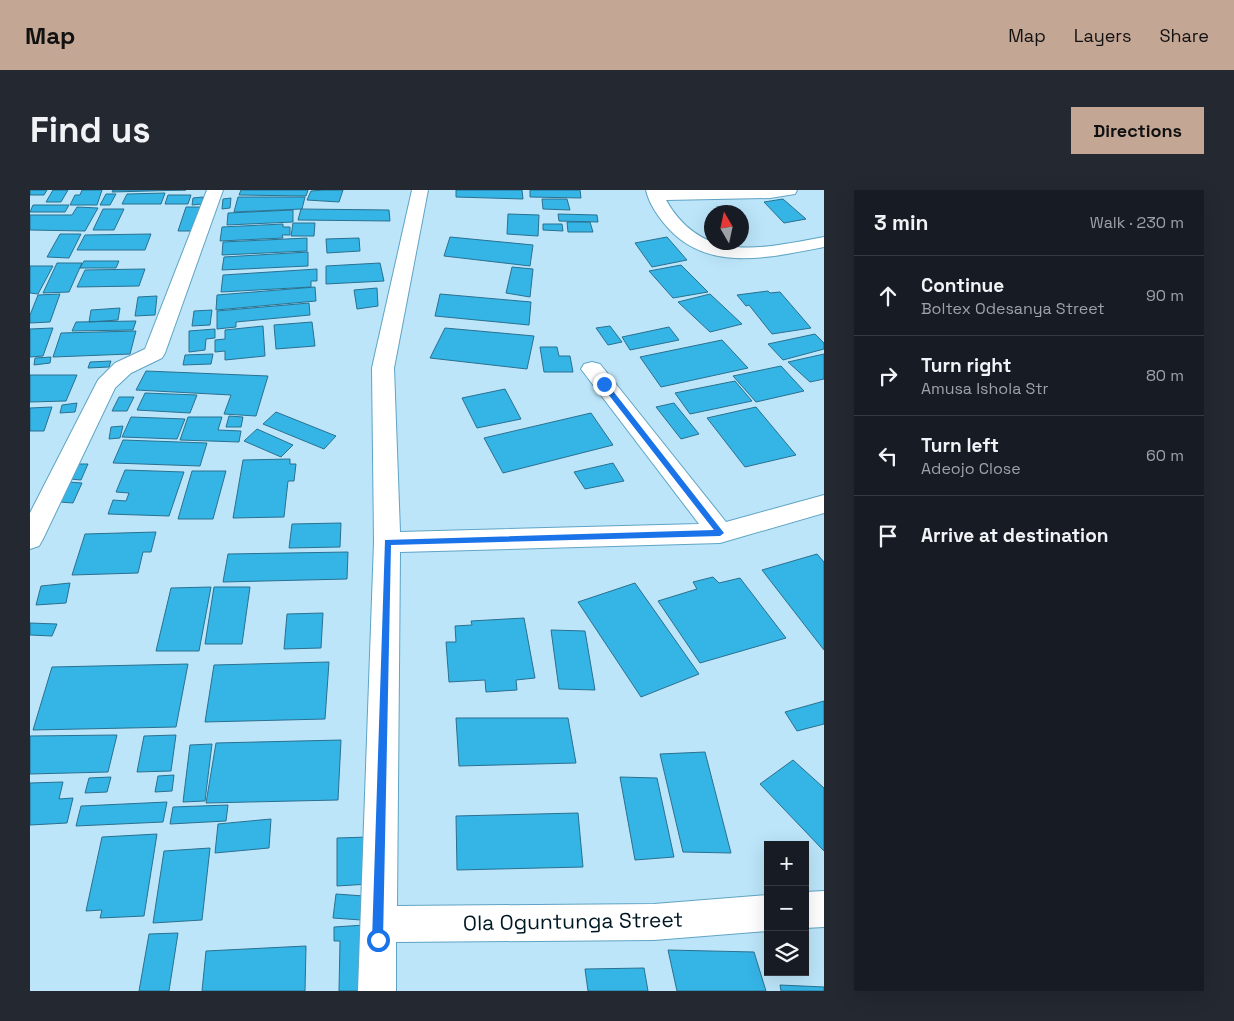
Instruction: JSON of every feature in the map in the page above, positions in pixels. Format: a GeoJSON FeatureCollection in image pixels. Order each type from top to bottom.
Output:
{"type":"FeatureCollection","features":[{"type":"Feature","properties":{"kind":"street"},"geometry":{"type":"LineString","coordinates":[[30,539],[106,385],[123,368],[154,353],[214,190]]}},
{"type":"Feature","properties":{"kind":"street"},"geometry":{"type":"LineString","coordinates":[[377,991],[388,542],[384,368],[420,190]]}},
{"type":"Feature","properties":{"kind":"street"},"geometry":{"type":"LineString","coordinates":[[654,193],[770,193],[789,190]]}},
{"type":"Feature","properties":{"kind":"street"},"geometry":{"type":"LineString","coordinates":[[654,193],[681,233],[710,250],[758,254],[824,242]]}},
{"type":"Feature","properties":{"kind":"street"},"geometry":{"type":"LineString","coordinates":[[592,368],[720,533]]}},
{"type":"Feature","properties":{"kind":"street"},"geometry":{"type":"LineString","coordinates":[[388,542],[720,533],[824,504]]}},
{"type":"Feature","properties":{"kind":"street"},"geometry":{"type":"LineString","coordinates":[[809,910],[824,908]]}},
{"type":"Feature","properties":{"kind":"street","name":"Ola Oguntunga Street"},"geometry":{"type":"LineString","coordinates":[[378,924],[654,922],[764,913]]}},
{"type":"Feature","properties":{"kind":"building"},"geometry":{"type":"Polygon","coordinates":[[[30,190],[47,190],[44,195],[30,195],[30,190]]]}},
{"type":"Feature","properties":{"kind":"building"},"geometry":{"type":"Polygon","coordinates":[[[53,190],[68,190],[61,202],[46,202],[53,190]]]}},
{"type":"Feature","properties":{"kind":"building"},"geometry":{"type":"Polygon","coordinates":[[[82,190],[102,190],[97,205],[70,205],[75,195],[80,195],[82,190]]]}},
{"type":"Feature","properties":{"kind":"building"},"geometry":{"type":"Polygon","coordinates":[[[113,190],[186,190],[112,192],[113,190]]]}},
{"type":"Feature","properties":{"kind":"building"},"geometry":{"type":"Polygon","coordinates":[[[241,190],[308,190],[306,196],[239,195],[241,190]]]}},
{"type":"Feature","properties":{"kind":"building"},"geometry":{"type":"Polygon","coordinates":[[[343,190],[339,202],[307,200],[311,191],[343,190]]]}},
{"type":"Feature","properties":{"kind":"building"},"geometry":{"type":"Polygon","coordinates":[[[456,190],[522,190],[523,199],[456,197],[456,190]]]}},
{"type":"Feature","properties":{"kind":"building"},"geometry":{"type":"Polygon","coordinates":[[[530,190],[580,190],[581,198],[530,197],[530,190]]]}},
{"type":"Feature","properties":{"kind":"building"},"geometry":{"type":"Polygon","coordinates":[[[165,193],[161,204],[122,204],[127,194],[165,193]]]}},
{"type":"Feature","properties":{"kind":"building"},"geometry":{"type":"Polygon","coordinates":[[[106,194],[116,194],[110,205],[100,205],[106,194]]]}},
{"type":"Feature","properties":{"kind":"building"},"geometry":{"type":"Polygon","coordinates":[[[168,195],[191,195],[188,204],[165,204],[168,195]]]}},
{"type":"Feature","properties":{"kind":"building"},"geometry":{"type":"Polygon","coordinates":[[[203,197],[202,204],[192,205],[193,198],[203,197]]]}},
{"type":"Feature","properties":{"kind":"building"},"geometry":{"type":"Polygon","coordinates":[[[238,197],[305,197],[302,209],[234,212],[238,197]]]}},
{"type":"Feature","properties":{"kind":"building"},"geometry":{"type":"Polygon","coordinates":[[[231,198],[230,208],[222,209],[223,199],[231,198]]]}},
{"type":"Feature","properties":{"kind":"building"},"geometry":{"type":"Polygon","coordinates":[[[542,199],[567,199],[570,210],[543,209],[542,199]]]}},
{"type":"Feature","properties":{"kind":"building"},"geometry":{"type":"Polygon","coordinates":[[[783,199],[806,219],[784,223],[764,202],[783,199]]]}},
{"type":"Feature","properties":{"kind":"building"},"geometry":{"type":"Polygon","coordinates":[[[33,205],[69,205],[65,212],[30,212],[33,205]]]}},
{"type":"Feature","properties":{"kind":"building"},"geometry":{"type":"Polygon","coordinates":[[[77,207],[98,208],[85,231],[30,230],[30,215],[72,215],[77,207]]]}},
{"type":"Feature","properties":{"kind":"building"},"geometry":{"type":"Polygon","coordinates":[[[186,207],[204,207],[196,231],[178,231],[186,207]]]}},
{"type":"Feature","properties":{"kind":"building"},"geometry":{"type":"Polygon","coordinates":[[[103,209],[124,209],[114,230],[93,230],[103,209]]]}},
{"type":"Feature","properties":{"kind":"building"},"geometry":{"type":"Polygon","coordinates":[[[301,209],[389,210],[390,221],[298,220],[301,209]]]}},
{"type":"Feature","properties":{"kind":"building"},"geometry":{"type":"Polygon","coordinates":[[[293,210],[293,222],[227,225],[228,213],[293,210]]]}},
{"type":"Feature","properties":{"kind":"building"},"geometry":{"type":"Polygon","coordinates":[[[508,214],[539,215],[538,236],[507,234],[508,214]]]}},
{"type":"Feature","properties":{"kind":"building"},"geometry":{"type":"Polygon","coordinates":[[[558,214],[597,215],[598,222],[559,221],[558,214]]]}},
{"type":"Feature","properties":{"kind":"building"},"geometry":{"type":"Polygon","coordinates":[[[567,222],[590,222],[593,232],[568,232],[567,222]]]}},
{"type":"Feature","properties":{"kind":"building"},"geometry":{"type":"Polygon","coordinates":[[[293,223],[315,223],[314,236],[291,236],[293,223]]]}},
{"type":"Feature","properties":{"kind":"building"},"geometry":{"type":"Polygon","coordinates":[[[283,224],[283,227],[290,227],[290,235],[282,235],[283,238],[220,241],[222,227],[283,224]]]}},
{"type":"Feature","properties":{"kind":"building"},"geometry":{"type":"Polygon","coordinates":[[[543,224],[562,224],[563,231],[543,230],[543,224]]]}},
{"type":"Feature","properties":{"kind":"building"},"geometry":{"type":"Polygon","coordinates":[[[60,234],[81,234],[69,258],[47,257],[60,234]]]}},
{"type":"Feature","properties":{"kind":"building"},"geometry":{"type":"Polygon","coordinates":[[[151,234],[145,250],[77,250],[85,235],[151,234]]]}},
{"type":"Feature","properties":{"kind":"building"},"geometry":{"type":"Polygon","coordinates":[[[450,237],[533,245],[530,266],[444,256],[450,237]]]}},
{"type":"Feature","properties":{"kind":"building"},"geometry":{"type":"Polygon","coordinates":[[[667,237],[687,260],[652,267],[635,243],[667,237]]]}},
{"type":"Feature","properties":{"kind":"building"},"geometry":{"type":"Polygon","coordinates":[[[307,238],[307,251],[222,255],[223,242],[307,238]]]}},
{"type":"Feature","properties":{"kind":"building"},"geometry":{"type":"Polygon","coordinates":[[[359,238],[360,251],[327,253],[326,239],[359,238]]]}},
{"type":"Feature","properties":{"kind":"building"},"geometry":{"type":"Polygon","coordinates":[[[308,252],[308,266],[222,270],[224,257],[308,252]]]}},
{"type":"Feature","properties":{"kind":"building"},"geometry":{"type":"Polygon","coordinates":[[[84,261],[119,261],[116,268],[80,268],[84,261]]]}},
{"type":"Feature","properties":{"kind":"building"},"geometry":{"type":"Polygon","coordinates":[[[57,263],[82,263],[69,292],[43,293],[57,263]]]}},
{"type":"Feature","properties":{"kind":"building"},"geometry":{"type":"Polygon","coordinates":[[[380,263],[384,281],[326,284],[326,266],[380,263]]]}},
{"type":"Feature","properties":{"kind":"building"},"geometry":{"type":"Polygon","coordinates":[[[681,265],[708,292],[673,298],[649,271],[681,265]]]}},
{"type":"Feature","properties":{"kind":"building"},"geometry":{"type":"Polygon","coordinates":[[[30,266],[53,266],[38,294],[30,293],[30,266]]]}},
{"type":"Feature","properties":{"kind":"building"},"geometry":{"type":"Polygon","coordinates":[[[512,267],[533,269],[530,297],[506,293],[512,267]]]}},
{"type":"Feature","properties":{"kind":"building"},"geometry":{"type":"Polygon","coordinates":[[[145,269],[139,286],[77,287],[85,270],[145,269]]]}},
{"type":"Feature","properties":{"kind":"building"},"geometry":{"type":"Polygon","coordinates":[[[317,269],[317,281],[311,281],[311,287],[221,292],[223,275],[317,269]]]}},
{"type":"Feature","properties":{"kind":"building"},"geometry":{"type":"Polygon","coordinates":[[[315,287],[316,301],[216,310],[217,295],[315,287]]]}},
{"type":"Feature","properties":{"kind":"building"},"geometry":{"type":"Polygon","coordinates":[[[377,288],[378,306],[357,309],[354,290],[377,288]]]}},
{"type":"Feature","properties":{"kind":"building"},"geometry":{"type":"Polygon","coordinates":[[[768,291],[770,293],[780,292],[811,328],[772,334],[749,305],[746,306],[737,295],[768,291]]]}},
{"type":"Feature","properties":{"kind":"building"},"geometry":{"type":"Polygon","coordinates":[[[60,294],[50,322],[30,323],[30,315],[38,295],[60,294]]]}},
{"type":"Feature","properties":{"kind":"building"},"geometry":{"type":"Polygon","coordinates":[[[440,294],[531,302],[529,325],[435,316],[440,294]]]}},
{"type":"Feature","properties":{"kind":"building"},"geometry":{"type":"Polygon","coordinates":[[[710,294],[742,324],[710,332],[678,302],[710,294]]]}},
{"type":"Feature","properties":{"kind":"building"},"geometry":{"type":"Polygon","coordinates":[[[157,296],[155,315],[135,316],[138,297],[157,296]]]}},
{"type":"Feature","properties":{"kind":"building"},"geometry":{"type":"Polygon","coordinates":[[[309,303],[310,315],[236,322],[236,327],[217,329],[217,311],[309,303]]]}},
{"type":"Feature","properties":{"kind":"building"},"geometry":{"type":"Polygon","coordinates":[[[120,308],[118,320],[89,322],[91,310],[120,308]]]}},
{"type":"Feature","properties":{"kind":"building"},"geometry":{"type":"Polygon","coordinates":[[[212,310],[210,325],[192,326],[194,311],[212,310]]]}},
{"type":"Feature","properties":{"kind":"building"},"geometry":{"type":"Polygon","coordinates":[[[136,321],[133,330],[72,331],[76,322],[136,321]]]}},
{"type":"Feature","properties":{"kind":"building"},"geometry":{"type":"Polygon","coordinates":[[[312,322],[315,346],[276,349],[274,325],[312,322]]]}},
{"type":"Feature","properties":{"kind":"building"},"geometry":{"type":"Polygon","coordinates":[[[263,326],[265,356],[225,360],[225,351],[215,352],[215,340],[225,339],[225,330],[263,326]]]}},
{"type":"Feature","properties":{"kind":"building"},"geometry":{"type":"Polygon","coordinates":[[[610,326],[622,342],[608,345],[596,328],[610,326]]]}},
{"type":"Feature","properties":{"kind":"building"},"geometry":{"type":"Polygon","coordinates":[[[669,327],[679,340],[630,350],[622,337],[669,327]]]}},
{"type":"Feature","properties":{"kind":"building"},"geometry":{"type":"Polygon","coordinates":[[[53,328],[43,356],[30,357],[30,329],[53,328]]]}},
{"type":"Feature","properties":{"kind":"building"},"geometry":{"type":"Polygon","coordinates":[[[445,328],[534,336],[527,369],[430,358],[445,328]]]}},
{"type":"Feature","properties":{"kind":"building"},"geometry":{"type":"Polygon","coordinates":[[[215,329],[215,338],[206,339],[205,350],[189,352],[189,331],[215,329]]]}},
{"type":"Feature","properties":{"kind":"building"},"geometry":{"type":"Polygon","coordinates":[[[136,331],[130,354],[53,357],[61,333],[136,331]]]}},
{"type":"Feature","properties":{"kind":"building"},"geometry":{"type":"Polygon","coordinates":[[[815,334],[824,343],[824,349],[783,360],[768,344],[815,334]]]}},
{"type":"Feature","properties":{"kind":"building"},"geometry":{"type":"Polygon","coordinates":[[[722,340],[748,368],[661,387],[640,357],[722,340]]]}},
{"type":"Feature","properties":{"kind":"building"},"geometry":{"type":"Polygon","coordinates":[[[540,347],[557,347],[559,356],[570,356],[573,372],[544,372],[540,347]]]}},
{"type":"Feature","properties":{"kind":"building"},"geometry":{"type":"Polygon","coordinates":[[[213,354],[211,364],[183,365],[185,355],[213,354]]]}},
{"type":"Feature","properties":{"kind":"building"},"geometry":{"type":"Polygon","coordinates":[[[824,354],[824,379],[810,382],[788,362],[824,354]]]}},
{"type":"Feature","properties":{"kind":"building"},"geometry":{"type":"Polygon","coordinates":[[[51,357],[50,363],[34,365],[35,358],[51,357]]]}},
{"type":"Feature","properties":{"kind":"building"},"geometry":{"type":"Polygon","coordinates":[[[111,361],[109,367],[88,368],[90,362],[111,361]]]}},
{"type":"Feature","properties":{"kind":"building"},"geometry":{"type":"Polygon","coordinates":[[[781,366],[804,391],[756,402],[733,376],[781,366]]]}},
{"type":"Feature","properties":{"kind":"building"},"geometry":{"type":"Polygon","coordinates":[[[146,371],[268,376],[256,416],[224,414],[231,395],[136,390],[146,371]]]}},
{"type":"Feature","properties":{"kind":"building"},"geometry":{"type":"Polygon","coordinates":[[[30,375],[77,375],[66,401],[30,402],[30,375]]]}},
{"type":"Feature","properties":{"kind":"building"},"geometry":{"type":"Polygon","coordinates":[[[735,381],[752,401],[690,414],[675,393],[735,381]]]}},
{"type":"Feature","properties":{"kind":"building"},"geometry":{"type":"Polygon","coordinates":[[[505,389],[521,419],[477,428],[462,398],[505,389]]]}},
{"type":"Feature","properties":{"kind":"building"},"geometry":{"type":"Polygon","coordinates":[[[145,393],[197,395],[190,413],[137,410],[145,393]]]}},
{"type":"Feature","properties":{"kind":"building"},"geometry":{"type":"Polygon","coordinates":[[[119,397],[134,397],[127,411],[112,411],[119,397]]]}},
{"type":"Feature","properties":{"kind":"building"},"geometry":{"type":"Polygon","coordinates":[[[77,403],[75,412],[60,413],[62,405],[77,403]]]}},
{"type":"Feature","properties":{"kind":"building"},"geometry":{"type":"Polygon","coordinates":[[[674,403],[699,434],[681,439],[656,407],[674,403]]]}},
{"type":"Feature","properties":{"kind":"building"},"geometry":{"type":"Polygon","coordinates":[[[52,407],[44,431],[30,431],[30,408],[52,407]]]}},
{"type":"Feature","properties":{"kind":"building"},"geometry":{"type":"Polygon","coordinates":[[[756,407],[796,455],[745,467],[707,418],[756,407]]]}},
{"type":"Feature","properties":{"kind":"building"},"geometry":{"type":"Polygon","coordinates":[[[276,412],[336,436],[324,449],[263,424],[276,412]]]}},
{"type":"Feature","properties":{"kind":"building"},"geometry":{"type":"Polygon","coordinates":[[[591,413],[613,445],[503,473],[484,438],[591,413]]]}},
{"type":"Feature","properties":{"kind":"building"},"geometry":{"type":"Polygon","coordinates":[[[229,416],[243,417],[241,427],[226,427],[229,416]]]}},
{"type":"Feature","properties":{"kind":"building"},"geometry":{"type":"Polygon","coordinates":[[[131,417],[185,419],[177,439],[122,437],[131,417]]]}},
{"type":"Feature","properties":{"kind":"building"},"geometry":{"type":"Polygon","coordinates":[[[188,417],[222,417],[218,430],[241,431],[239,442],[180,440],[188,417]]]}},
{"type":"Feature","properties":{"kind":"building"},"geometry":{"type":"Polygon","coordinates":[[[123,426],[120,438],[109,439],[111,427],[123,426]]]}},
{"type":"Feature","properties":{"kind":"building"},"geometry":{"type":"Polygon","coordinates":[[[257,429],[293,445],[281,457],[244,441],[257,429]]]}},
{"type":"Feature","properties":{"kind":"building"},"geometry":{"type":"Polygon","coordinates":[[[123,440],[207,443],[200,466],[113,463],[123,440]]]}},
{"type":"Feature","properties":{"kind":"building"},"geometry":{"type":"Polygon","coordinates":[[[290,459],[290,464],[296,464],[294,481],[288,481],[284,517],[233,518],[243,460],[290,459]]]}},
{"type":"Feature","properties":{"kind":"building"},"geometry":{"type":"Polygon","coordinates":[[[613,463],[624,481],[585,489],[574,472],[613,463]]]}},
{"type":"Feature","properties":{"kind":"building"},"geometry":{"type":"Polygon","coordinates":[[[77,464],[88,464],[81,480],[70,479],[77,464]]]}},
{"type":"Feature","properties":{"kind":"building"},"geometry":{"type":"Polygon","coordinates":[[[125,470],[184,472],[169,516],[108,514],[113,500],[126,501],[129,493],[116,492],[125,470]]]}},
{"type":"Feature","properties":{"kind":"building"},"geometry":{"type":"Polygon","coordinates":[[[192,471],[226,471],[213,519],[178,519],[192,471]]]}},
{"type":"Feature","properties":{"kind":"building"},"geometry":{"type":"Polygon","coordinates":[[[69,482],[82,483],[73,503],[60,502],[69,482]]]}},
{"type":"Feature","properties":{"kind":"building"},"geometry":{"type":"Polygon","coordinates":[[[341,523],[340,547],[289,548],[292,524],[341,523]]]}},
{"type":"Feature","properties":{"kind":"building"},"geometry":{"type":"Polygon","coordinates":[[[156,532],[151,552],[143,552],[138,573],[72,575],[85,534],[156,532]]]}},
{"type":"Feature","properties":{"kind":"building"},"geometry":{"type":"Polygon","coordinates":[[[348,552],[347,579],[223,582],[228,554],[348,552]]]}},
{"type":"Feature","properties":{"kind":"building"},"geometry":{"type":"Polygon","coordinates":[[[817,554],[824,562],[824,650],[762,570],[817,554]]]}},
{"type":"Feature","properties":{"kind":"building"},"geometry":{"type":"Polygon","coordinates":[[[713,577],[719,583],[740,578],[786,638],[700,663],[658,601],[697,589],[693,582],[713,577]]]}},
{"type":"Feature","properties":{"kind":"building"},"geometry":{"type":"Polygon","coordinates":[[[70,583],[66,603],[36,605],[41,586],[70,583]]]}},
{"type":"Feature","properties":{"kind":"building"},"geometry":{"type":"Polygon","coordinates":[[[635,583],[699,674],[641,697],[578,602],[635,583]]]}},
{"type":"Feature","properties":{"kind":"building"},"geometry":{"type":"Polygon","coordinates":[[[211,587],[199,651],[156,651],[171,588],[211,587]]]}},
{"type":"Feature","properties":{"kind":"building"},"geometry":{"type":"Polygon","coordinates":[[[214,587],[250,587],[242,644],[205,644],[214,587]]]}},
{"type":"Feature","properties":{"kind":"building"},"geometry":{"type":"Polygon","coordinates":[[[323,613],[321,648],[284,649],[287,614],[323,613]]]}},
{"type":"Feature","properties":{"kind":"building"},"geometry":{"type":"Polygon","coordinates":[[[524,618],[535,678],[516,680],[517,690],[486,692],[485,680],[449,682],[446,642],[456,642],[455,626],[472,625],[471,621],[524,618]]]}},
{"type":"Feature","properties":{"kind":"building"},"geometry":{"type":"Polygon","coordinates":[[[30,623],[57,624],[52,636],[30,635],[30,623]]]}},
{"type":"Feature","properties":{"kind":"building"},"geometry":{"type":"Polygon","coordinates":[[[551,630],[585,631],[595,690],[559,689],[551,630]]]}},
{"type":"Feature","properties":{"kind":"building"},"geometry":{"type":"Polygon","coordinates":[[[329,662],[325,719],[205,722],[214,665],[329,662]]]}},
{"type":"Feature","properties":{"kind":"building"},"geometry":{"type":"Polygon","coordinates":[[[188,664],[176,727],[33,730],[52,667],[188,664]]]}},
{"type":"Feature","properties":{"kind":"building"},"geometry":{"type":"Polygon","coordinates":[[[824,701],[824,724],[797,731],[785,712],[824,701]]]}},
{"type":"Feature","properties":{"kind":"building"},"geometry":{"type":"Polygon","coordinates":[[[456,718],[568,718],[576,763],[459,766],[456,718]]]}},
{"type":"Feature","properties":{"kind":"building"},"geometry":{"type":"Polygon","coordinates":[[[117,735],[108,772],[30,774],[30,736],[117,735]]]}},
{"type":"Feature","properties":{"kind":"building"},"geometry":{"type":"Polygon","coordinates":[[[176,735],[171,771],[137,772],[144,736],[176,735]]]}},
{"type":"Feature","properties":{"kind":"building"},"geometry":{"type":"Polygon","coordinates":[[[341,740],[338,800],[206,803],[216,743],[341,740]]]}},
{"type":"Feature","properties":{"kind":"building"},"geometry":{"type":"Polygon","coordinates":[[[212,744],[205,801],[183,802],[190,745],[212,744]]]}},
{"type":"Feature","properties":{"kind":"building"},"geometry":{"type":"Polygon","coordinates":[[[705,752],[731,853],[683,852],[660,754],[705,752]]]}},
{"type":"Feature","properties":{"kind":"building"},"geometry":{"type":"Polygon","coordinates":[[[793,760],[824,788],[824,851],[760,784],[793,760]]]}},
{"type":"Feature","properties":{"kind":"building"},"geometry":{"type":"Polygon","coordinates":[[[174,775],[172,791],[155,792],[158,776],[174,775]]]}},
{"type":"Feature","properties":{"kind":"building"},"geometry":{"type":"Polygon","coordinates":[[[111,777],[107,792],[85,793],[89,778],[111,777]]]}},
{"type":"Feature","properties":{"kind":"building"},"geometry":{"type":"Polygon","coordinates":[[[620,777],[657,778],[674,857],[635,860],[620,777]]]}},
{"type":"Feature","properties":{"kind":"building"},"geometry":{"type":"Polygon","coordinates":[[[63,782],[59,799],[73,798],[67,823],[30,825],[30,783],[63,782]]]}},
{"type":"Feature","properties":{"kind":"building"},"geometry":{"type":"Polygon","coordinates":[[[167,802],[163,822],[76,826],[81,806],[167,802]]]}},
{"type":"Feature","properties":{"kind":"building"},"geometry":{"type":"Polygon","coordinates":[[[228,805],[226,821],[170,824],[173,807],[228,805]]]}},
{"type":"Feature","properties":{"kind":"building"},"geometry":{"type":"Polygon","coordinates":[[[578,813],[583,867],[457,870],[456,816],[578,813]]]}},
{"type":"Feature","properties":{"kind":"building"},"geometry":{"type":"Polygon","coordinates":[[[271,819],[269,848],[215,853],[218,824],[271,819]]]}},
{"type":"Feature","properties":{"kind":"building"},"geometry":{"type":"Polygon","coordinates":[[[157,834],[144,916],[100,918],[102,910],[86,911],[102,837],[157,834]]]}},
{"type":"Feature","properties":{"kind":"building"},"geometry":{"type":"Polygon","coordinates":[[[369,837],[370,884],[337,886],[337,838],[369,837]]]}},
{"type":"Feature","properties":{"kind":"building"},"geometry":{"type":"Polygon","coordinates":[[[210,848],[202,920],[153,923],[164,851],[210,848]]]}},
{"type":"Feature","properties":{"kind":"building"},"geometry":{"type":"Polygon","coordinates":[[[336,894],[364,896],[361,920],[333,918],[336,894]]]}},
{"type":"Feature","properties":{"kind":"building"},"geometry":{"type":"Polygon","coordinates":[[[365,925],[366,991],[339,991],[340,941],[334,941],[334,927],[365,925]]]}},
{"type":"Feature","properties":{"kind":"building"},"geometry":{"type":"Polygon","coordinates":[[[178,933],[169,991],[139,991],[149,934],[178,933]]]}},
{"type":"Feature","properties":{"kind":"building"},"geometry":{"type":"Polygon","coordinates":[[[306,946],[305,991],[202,991],[206,951],[306,946]]]}},
{"type":"Feature","properties":{"kind":"building"},"geometry":{"type":"Polygon","coordinates":[[[668,950],[754,952],[766,991],[677,991],[668,950]]]}},
{"type":"Feature","properties":{"kind":"building"},"geometry":{"type":"Polygon","coordinates":[[[644,968],[648,991],[588,991],[585,969],[644,968]]]}},
{"type":"Feature","properties":{"kind":"building"},"geometry":{"type":"Polygon","coordinates":[[[780,985],[824,987],[824,991],[781,991],[780,985]]]}},
{"type":"Feature","properties":{"kind":"route"},"geometry":{"type":"LineString","coordinates":[[378,940],[388,542],[720,533],[604,384]]}}]}
